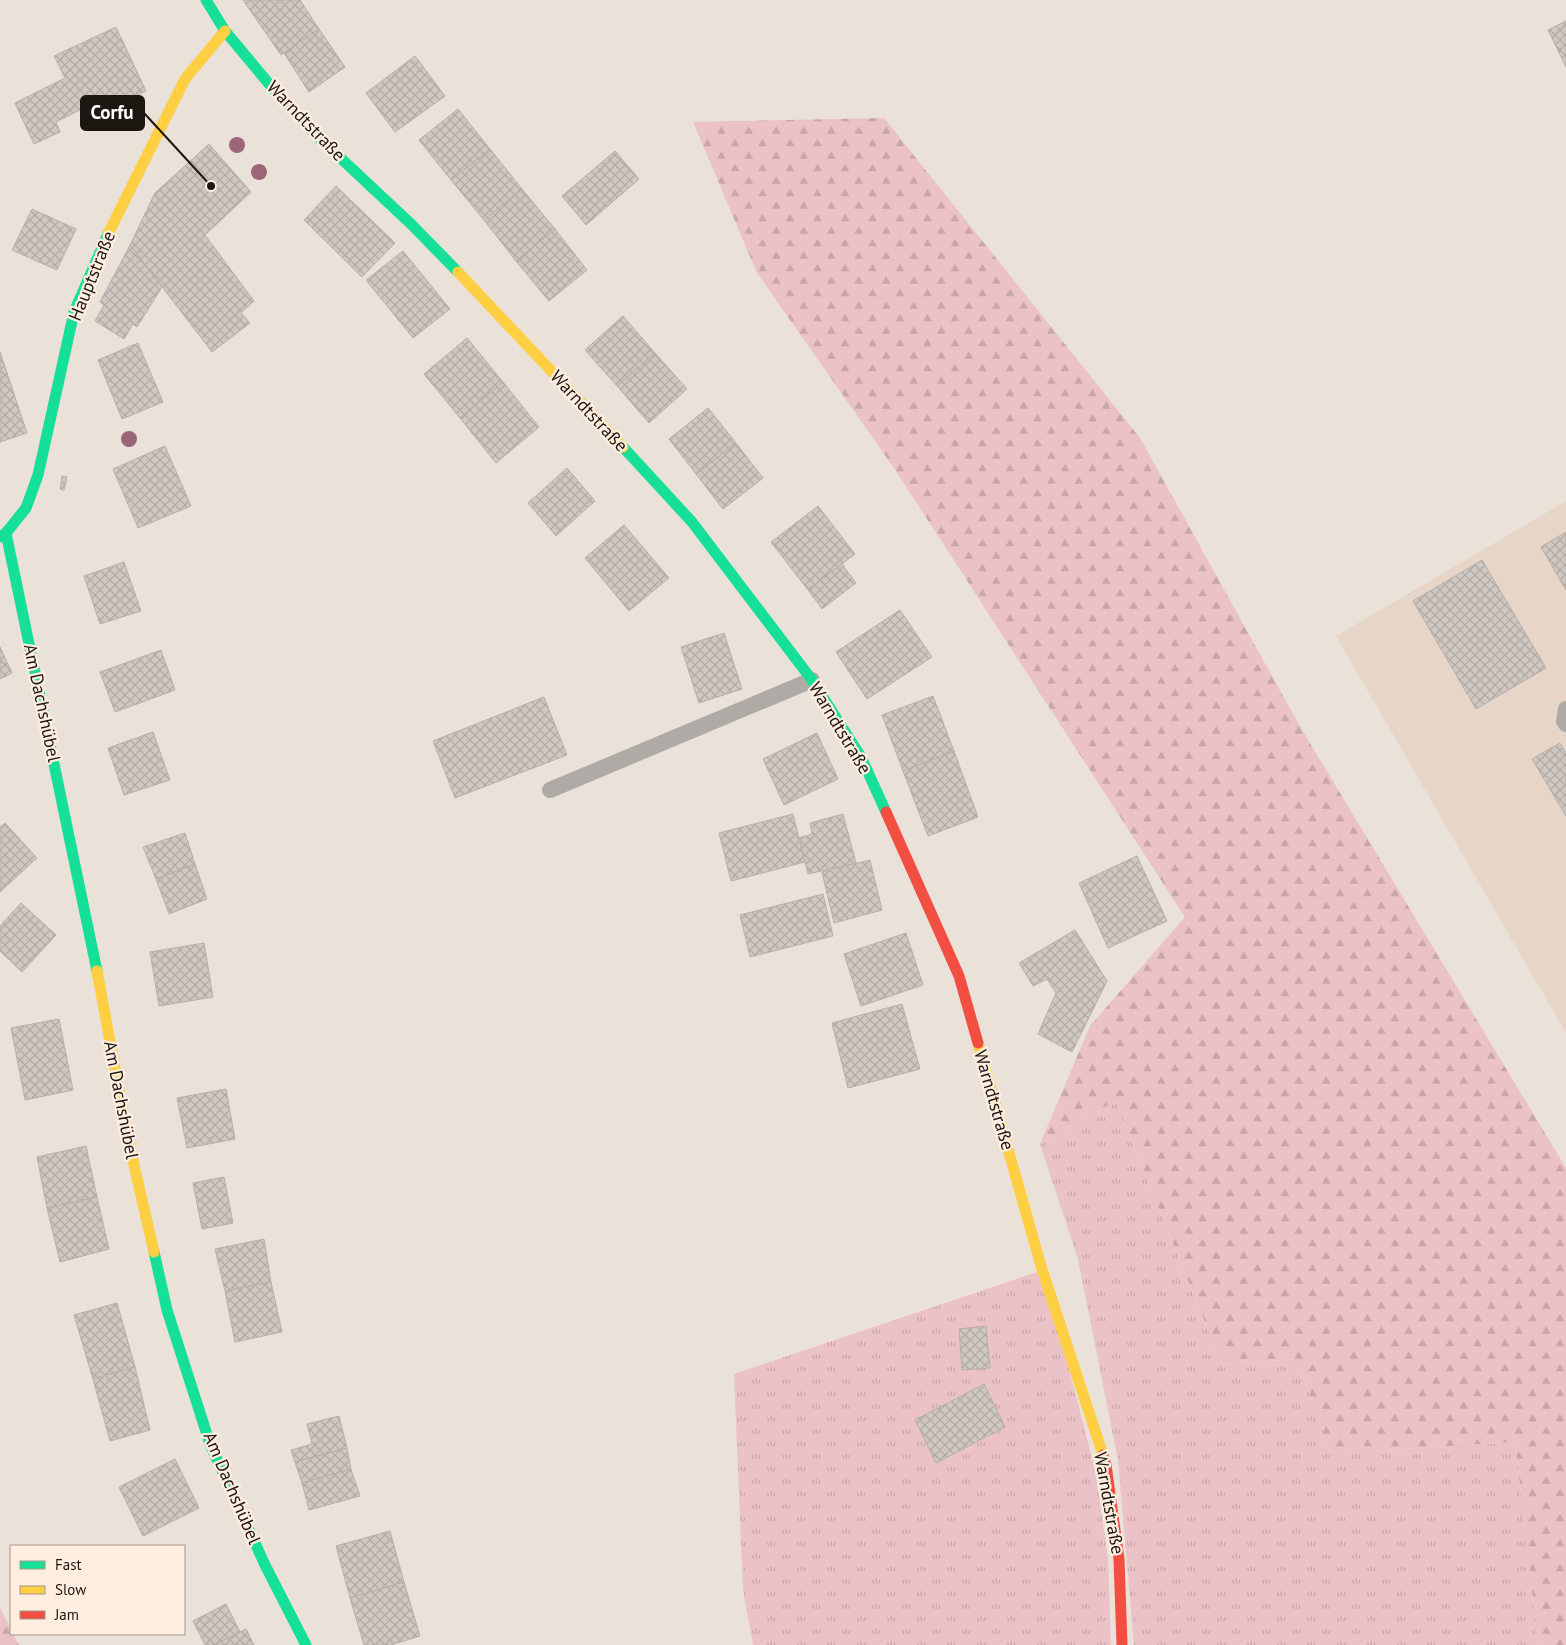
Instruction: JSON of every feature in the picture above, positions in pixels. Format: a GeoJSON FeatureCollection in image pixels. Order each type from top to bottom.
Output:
{"type":"FeatureCollection","features":[{"type":"Feature","properties":{"kind":"main road","name":"Warndtstraße"},"geometry":{"type":"LineString","coordinates":[[206,0],[225,31],[275,91],[316,135],[411,224],[503,319],[692,522],[812,680],[861,758],[959,976],[1040,1266],[1106,1465],[1119,1560],[1122,1645]]}},
{"type":"Feature","properties":{"kind":"main road","name":"Hauptstraße"},"geometry":{"type":"LineString","coordinates":[[3,535],[26,508],[38,475],[74,312],[105,239],[185,79],[225,31]]}},
{"type":"Feature","properties":{"kind":"main road","name":"Am Dachshübel"},"geometry":{"type":"LineString","coordinates":[[3,535],[95,960],[128,1140],[167,1310],[210,1444],[265,1565],[306,1645]]}},
{"type":"Feature","properties":{"kind":"lane"},"geometry":{"type":"LineString","coordinates":[[550,790],[812,680]]}},
{"type":"Feature","properties":{"kind":"lane"},"geometry":{"type":"LineString","coordinates":[[1566,709],[1564,721],[1566,724]]}},
{"type":"Feature","properties":{"kind":"shaded area"},"geometry":{"type":"Polygon","coordinates":[[[1566,501],[1566,1033],[1336,636],[1566,501]]]}},
{"type":"Feature","properties":{"kind":"green space"},"geometry":{"type":"Polygon","coordinates":[[[884,118],[1140,438],[1302,730],[1566,1168],[1566,1645],[1538,1645],[1515,1442],[1332,1453],[1296,1359],[1222,1364],[1115,1101],[1040,1144],[1090,1026],[1185,917],[896,471],[757,273],[693,122],[884,118]]]}},
{"type":"Feature","properties":{"kind":"green space"},"geometry":{"type":"Polygon","coordinates":[[[1115,1101],[1222,1364],[1296,1359],[1332,1453],[1515,1442],[1538,1645],[1134,1645],[1118,1460],[1078,1259],[1040,1144],[1115,1101]]]}},
{"type":"Feature","properties":{"kind":"green space"},"geometry":{"type":"Polygon","coordinates":[[[1043,1270],[1095,1469],[1108,1558],[1111,1645],[753,1645],[743,1590],[734,1374],[1043,1270]]]}},
{"type":"Feature","properties":{"kind":"green space"},"geometry":{"type":"Polygon","coordinates":[[[0,1608],[10,1627],[10,1635],[14,1635],[19,1645],[0,1645],[0,1608]]]}},
{"type":"Feature","properties":{"kind":"building"},"geometry":{"type":"Polygon","coordinates":[[[243,0],[300,0],[319,29],[281,55],[243,0]]]}},
{"type":"Feature","properties":{"kind":"building"},"geometry":{"type":"Polygon","coordinates":[[[1566,21],[1566,67],[1548,30],[1566,21]]]}},
{"type":"Feature","properties":{"kind":"building"},"geometry":{"type":"Polygon","coordinates":[[[116,27],[146,91],[85,119],[80,110],[56,122],[60,132],[34,144],[15,103],[65,78],[54,56],[116,27]]]}},
{"type":"Feature","properties":{"kind":"building"},"geometry":{"type":"Polygon","coordinates":[[[319,29],[345,67],[309,92],[284,53],[319,29]]]}},
{"type":"Feature","properties":{"kind":"building"},"geometry":{"type":"Polygon","coordinates":[[[415,56],[445,96],[395,132],[366,93],[415,56]]]}},
{"type":"Feature","properties":{"kind":"building"},"geometry":{"type":"Polygon","coordinates":[[[458,109],[490,149],[451,180],[419,140],[458,109]]]}},
{"type":"Feature","properties":{"kind":"building"},"geometry":{"type":"Polygon","coordinates":[[[209,144],[251,192],[205,235],[254,301],[241,313],[250,323],[212,352],[130,245],[155,193],[209,144]]]}},
{"type":"Feature","properties":{"kind":"building"},"geometry":{"type":"Polygon","coordinates":[[[490,149],[522,189],[484,220],[451,180],[490,149]]]}},
{"type":"Feature","properties":{"kind":"building"},"geometry":{"type":"Polygon","coordinates":[[[615,151],[639,179],[586,225],[562,196],[615,151]]]}},
{"type":"Feature","properties":{"kind":"building"},"geometry":{"type":"Polygon","coordinates":[[[336,186],[395,243],[362,277],[304,220],[336,186]]]}},
{"type":"Feature","properties":{"kind":"building"},"geometry":{"type":"Polygon","coordinates":[[[522,189],[555,229],[516,261],[484,220],[522,189]]]}},
{"type":"Feature","properties":{"kind":"building"},"geometry":{"type":"Polygon","coordinates":[[[32,209],[76,229],[57,270],[12,250],[32,209]]]}},
{"type":"Feature","properties":{"kind":"building"},"geometry":{"type":"Polygon","coordinates":[[[555,229],[587,270],[549,301],[516,261],[555,229]]]}},
{"type":"Feature","properties":{"kind":"building"},"geometry":{"type":"Polygon","coordinates":[[[130,245],[162,287],[137,327],[133,324],[124,339],[95,321],[104,305],[100,302],[130,245]]]}},
{"type":"Feature","properties":{"kind":"building"},"geometry":{"type":"Polygon","coordinates":[[[403,251],[450,309],[413,338],[366,280],[403,251]]]}},
{"type":"Feature","properties":{"kind":"building"},"geometry":{"type":"Polygon","coordinates":[[[623,316],[655,353],[617,386],[585,350],[623,316]]]}},
{"type":"Feature","properties":{"kind":"building"},"geometry":{"type":"Polygon","coordinates":[[[467,338],[503,382],[460,418],[424,374],[467,338]]]}},
{"type":"Feature","properties":{"kind":"building"},"geometry":{"type":"Polygon","coordinates":[[[138,343],[163,402],[122,419],[98,360],[138,343]]]}},
{"type":"Feature","properties":{"kind":"building"},"geometry":{"type":"Polygon","coordinates":[[[0,352],[27,433],[0,442],[0,352]]]}},
{"type":"Feature","properties":{"kind":"building"},"geometry":{"type":"Polygon","coordinates":[[[655,353],[687,389],[649,423],[617,386],[655,353]]]}},
{"type":"Feature","properties":{"kind":"building"},"geometry":{"type":"Polygon","coordinates":[[[503,382],[539,427],[496,463],[460,418],[503,382]]]}},
{"type":"Feature","properties":{"kind":"building"},"geometry":{"type":"Polygon","coordinates":[[[708,408],[736,443],[696,474],[669,439],[708,408]]]}},
{"type":"Feature","properties":{"kind":"building"},"geometry":{"type":"Polygon","coordinates":[[[736,443],[763,478],[723,509],[696,474],[736,443]]]}},
{"type":"Feature","properties":{"kind":"building"},"geometry":{"type":"Polygon","coordinates":[[[165,446],[191,506],[138,528],[113,469],[165,446]]]}},
{"type":"Feature","properties":{"kind":"building"},"geometry":{"type":"Polygon","coordinates":[[[567,468],[595,501],[556,536],[528,503],[567,468]]]}},
{"type":"Feature","properties":{"kind":"building"},"geometry":{"type":"Polygon","coordinates":[[[62,476],[67,477],[64,490],[60,489],[62,476]]]}},
{"type":"Feature","properties":{"kind":"building"},"geometry":{"type":"Polygon","coordinates":[[[818,506],[855,554],[808,590],[771,542],[818,506]]]}},
{"type":"Feature","properties":{"kind":"building"},"geometry":{"type":"Polygon","coordinates":[[[624,525],[669,578],[629,611],[585,558],[624,525]]]}},
{"type":"Feature","properties":{"kind":"building"},"geometry":{"type":"Polygon","coordinates":[[[1566,532],[1566,590],[1541,547],[1566,532]]]}},
{"type":"Feature","properties":{"kind":"building"},"geometry":{"type":"Polygon","coordinates":[[[1482,560],[1546,668],[1476,709],[1413,601],[1482,560]]]}},
{"type":"Feature","properties":{"kind":"building"},"geometry":{"type":"Polygon","coordinates":[[[124,562],[141,611],[100,624],[84,576],[124,562]]]}},
{"type":"Feature","properties":{"kind":"building"},"geometry":{"type":"Polygon","coordinates":[[[842,564],[856,583],[822,609],[808,590],[842,564]]]}},
{"type":"Feature","properties":{"kind":"building"},"geometry":{"type":"Polygon","coordinates":[[[900,610],[932,657],[867,699],[836,652],[900,610]]]}},
{"type":"Feature","properties":{"kind":"building"},"geometry":{"type":"Polygon","coordinates":[[[724,633],[742,689],[699,703],[681,647],[724,633]]]}},
{"type":"Feature","properties":{"kind":"building"},"geometry":{"type":"Polygon","coordinates":[[[0,647],[12,673],[0,679],[0,647]]]}},
{"type":"Feature","properties":{"kind":"building"},"geometry":{"type":"Polygon","coordinates":[[[161,650],[175,690],[115,712],[100,672],[161,650]]]}},
{"type":"Feature","properties":{"kind":"building"},"geometry":{"type":"Polygon","coordinates":[[[933,696],[954,751],[903,771],[882,715],[933,696]]]}},
{"type":"Feature","properties":{"kind":"building"},"geometry":{"type":"Polygon","coordinates":[[[544,697],[567,755],[455,798],[433,741],[544,697]]]}},
{"type":"Feature","properties":{"kind":"building"},"geometry":{"type":"Polygon","coordinates":[[[153,732],[170,780],[124,795],[108,748],[153,732]]]}},
{"type":"Feature","properties":{"kind":"building"},"geometry":{"type":"Polygon","coordinates":[[[817,733],[838,779],[784,805],[763,759],[817,733]]]}},
{"type":"Feature","properties":{"kind":"building"},"geometry":{"type":"Polygon","coordinates":[[[1560,743],[1566,753],[1566,816],[1532,759],[1560,743]]]}},
{"type":"Feature","properties":{"kind":"building"},"geometry":{"type":"Polygon","coordinates":[[[954,751],[978,817],[928,836],[903,771],[954,751]]]}},
{"type":"Feature","properties":{"kind":"building"},"geometry":{"type":"Polygon","coordinates":[[[793,814],[805,862],[731,881],[719,833],[793,814]]]}},
{"type":"Feature","properties":{"kind":"building"},"geometry":{"type":"Polygon","coordinates":[[[843,814],[856,863],[808,874],[799,838],[812,834],[810,823],[843,814]]]}},
{"type":"Feature","properties":{"kind":"building"},"geometry":{"type":"Polygon","coordinates":[[[5,823],[37,858],[0,892],[0,827],[5,823]]]}},
{"type":"Feature","properties":{"kind":"building"},"geometry":{"type":"Polygon","coordinates":[[[185,833],[195,864],[156,879],[143,847],[185,833]]]}},
{"type":"Feature","properties":{"kind":"building"},"geometry":{"type":"Polygon","coordinates":[[[1137,856],[1167,921],[1108,948],[1079,883],[1137,856]]]}},
{"type":"Feature","properties":{"kind":"building"},"geometry":{"type":"Polygon","coordinates":[[[870,860],[882,910],[834,923],[822,872],[870,860]]]}},
{"type":"Feature","properties":{"kind":"building"},"geometry":{"type":"Polygon","coordinates":[[[195,864],[207,899],[169,914],[156,879],[195,864]]]}},
{"type":"Feature","properties":{"kind":"building"},"geometry":{"type":"Polygon","coordinates":[[[823,894],[833,936],[750,957],[740,915],[823,894]]]}},
{"type":"Feature","properties":{"kind":"building"},"geometry":{"type":"Polygon","coordinates":[[[21,903],[56,935],[22,972],[0,951],[0,926],[21,903]]]}},
{"type":"Feature","properties":{"kind":"building"},"geometry":{"type":"Polygon","coordinates":[[[1075,930],[1107,981],[1072,1052],[1038,1034],[1056,993],[1047,979],[1033,986],[1019,963],[1075,930]]]}},
{"type":"Feature","properties":{"kind":"building"},"geometry":{"type":"Polygon","coordinates":[[[906,933],[923,985],[861,1006],[844,954],[906,933]]]}},
{"type":"Feature","properties":{"kind":"building"},"geometry":{"type":"Polygon","coordinates":[[[204,943],[213,997],[159,1006],[150,952],[204,943]]]}},
{"type":"Feature","properties":{"kind":"building"},"geometry":{"type":"Polygon","coordinates":[[[902,1004],[920,1069],[848,1088],[832,1023],[902,1004]]]}},
{"type":"Feature","properties":{"kind":"building"},"geometry":{"type":"Polygon","coordinates":[[[59,1019],[73,1090],[25,1100],[11,1028],[59,1019]]]}},
{"type":"Feature","properties":{"kind":"building"},"geometry":{"type":"Polygon","coordinates":[[[226,1089],[235,1139],[187,1148],[177,1098],[226,1089]]]}},
{"type":"Feature","properties":{"kind":"building"},"geometry":{"type":"Polygon","coordinates":[[[86,1146],[97,1197],[47,1208],[37,1157],[86,1146]]]}},
{"type":"Feature","properties":{"kind":"building"},"geometry":{"type":"Polygon","coordinates":[[[224,1177],[233,1223],[202,1229],[193,1183],[224,1177]]]}},
{"type":"Feature","properties":{"kind":"building"},"geometry":{"type":"Polygon","coordinates":[[[97,1197],[109,1249],[60,1262],[47,1208],[97,1197]]]}},
{"type":"Feature","properties":{"kind":"building"},"geometry":{"type":"Polygon","coordinates":[[[264,1239],[271,1282],[225,1291],[215,1249],[264,1239]]]}},
{"type":"Feature","properties":{"kind":"building"},"geometry":{"type":"Polygon","coordinates":[[[271,1282],[282,1332],[235,1342],[225,1291],[271,1282]]]}},
{"type":"Feature","properties":{"kind":"building"},"geometry":{"type":"Polygon","coordinates":[[[117,1303],[135,1367],[93,1379],[74,1315],[117,1303]]]}},
{"type":"Feature","properties":{"kind":"building"},"geometry":{"type":"Polygon","coordinates":[[[986,1326],[990,1368],[962,1370],[959,1329],[986,1326]]]}},
{"type":"Feature","properties":{"kind":"building"},"geometry":{"type":"Polygon","coordinates":[[[135,1367],[150,1430],[110,1441],[93,1379],[135,1367]]]}},
{"type":"Feature","properties":{"kind":"building"},"geometry":{"type":"Polygon","coordinates":[[[984,1384],[1005,1427],[936,1463],[915,1420],[984,1384]]]}},
{"type":"Feature","properties":{"kind":"building"},"geometry":{"type":"Polygon","coordinates":[[[339,1416],[347,1448],[295,1462],[291,1450],[312,1444],[307,1424],[339,1416]]]}},
{"type":"Feature","properties":{"kind":"building"},"geometry":{"type":"Polygon","coordinates":[[[347,1448],[351,1469],[302,1483],[295,1462],[347,1448]]]}},
{"type":"Feature","properties":{"kind":"building"},"geometry":{"type":"Polygon","coordinates":[[[175,1459],[199,1508],[143,1536],[119,1487],[175,1459]]]}},
{"type":"Feature","properties":{"kind":"building"},"geometry":{"type":"Polygon","coordinates":[[[351,1469],[360,1496],[309,1510],[302,1483],[351,1469]]]}},
{"type":"Feature","properties":{"kind":"building"},"geometry":{"type":"Polygon","coordinates":[[[390,1531],[404,1582],[350,1598],[336,1546],[390,1531]]]}},
{"type":"Feature","properties":{"kind":"building"},"geometry":{"type":"Polygon","coordinates":[[[404,1582],[420,1636],[391,1645],[364,1645],[350,1598],[404,1582]]]}},
{"type":"Feature","properties":{"kind":"building"},"geometry":{"type":"Polygon","coordinates":[[[226,1604],[240,1632],[214,1645],[205,1645],[193,1621],[226,1604]]]}},
{"type":"Feature","properties":{"kind":"building"},"geometry":{"type":"Polygon","coordinates":[[[246,1629],[254,1645],[214,1645],[246,1629]]]}},
{"type":"Feature","properties":{"kind":"traffic: fast"},"geometry":{"type":"LineString","coordinates":[[206,0],[225,31],[275,91],[316,135],[411,224],[458,272]]}},
{"type":"Feature","properties":{"kind":"traffic: fast"},"geometry":{"type":"LineString","coordinates":[[0,537],[6,533],[26,508],[38,475],[74,312],[108,234]]}},
{"type":"Feature","properties":{"kind":"traffic: fast"},"geometry":{"type":"LineString","coordinates":[[623,447],[692,522],[812,680],[861,757],[886,812]]}},
{"type":"Feature","properties":{"kind":"traffic: fast"},"geometry":{"type":"LineString","coordinates":[[6,533],[97,971]]}},
{"type":"Feature","properties":{"kind":"traffic: fast"},"geometry":{"type":"LineString","coordinates":[[154,1252],[167,1310],[210,1444],[265,1565],[306,1645]]}},
{"type":"Feature","properties":{"kind":"traffic: slow"},"geometry":{"type":"LineString","coordinates":[[108,234],[185,79],[225,31]]}},
{"type":"Feature","properties":{"kind":"traffic: slow"},"geometry":{"type":"LineString","coordinates":[[458,272],[623,447]]}},
{"type":"Feature","properties":{"kind":"traffic: slow"},"geometry":{"type":"LineString","coordinates":[[97,971],[128,1139],[154,1252]]}},
{"type":"Feature","properties":{"kind":"traffic: slow"},"geometry":{"type":"LineString","coordinates":[[978,1043],[1041,1266],[1103,1455]]}},
{"type":"Feature","properties":{"kind":"traffic: jam"},"geometry":{"type":"LineString","coordinates":[[886,812],[959,976],[978,1043]]}},
{"type":"Feature","properties":{"kind":"traffic: jam"},"geometry":{"type":"LineString","coordinates":[[1103,1455],[1119,1559],[1122,1645]]}},
{"type":"Feature","properties":{"kind":"place","name":"Corfu"},"geometry":{"type":"Point","coordinates":[211,186]}}]}
